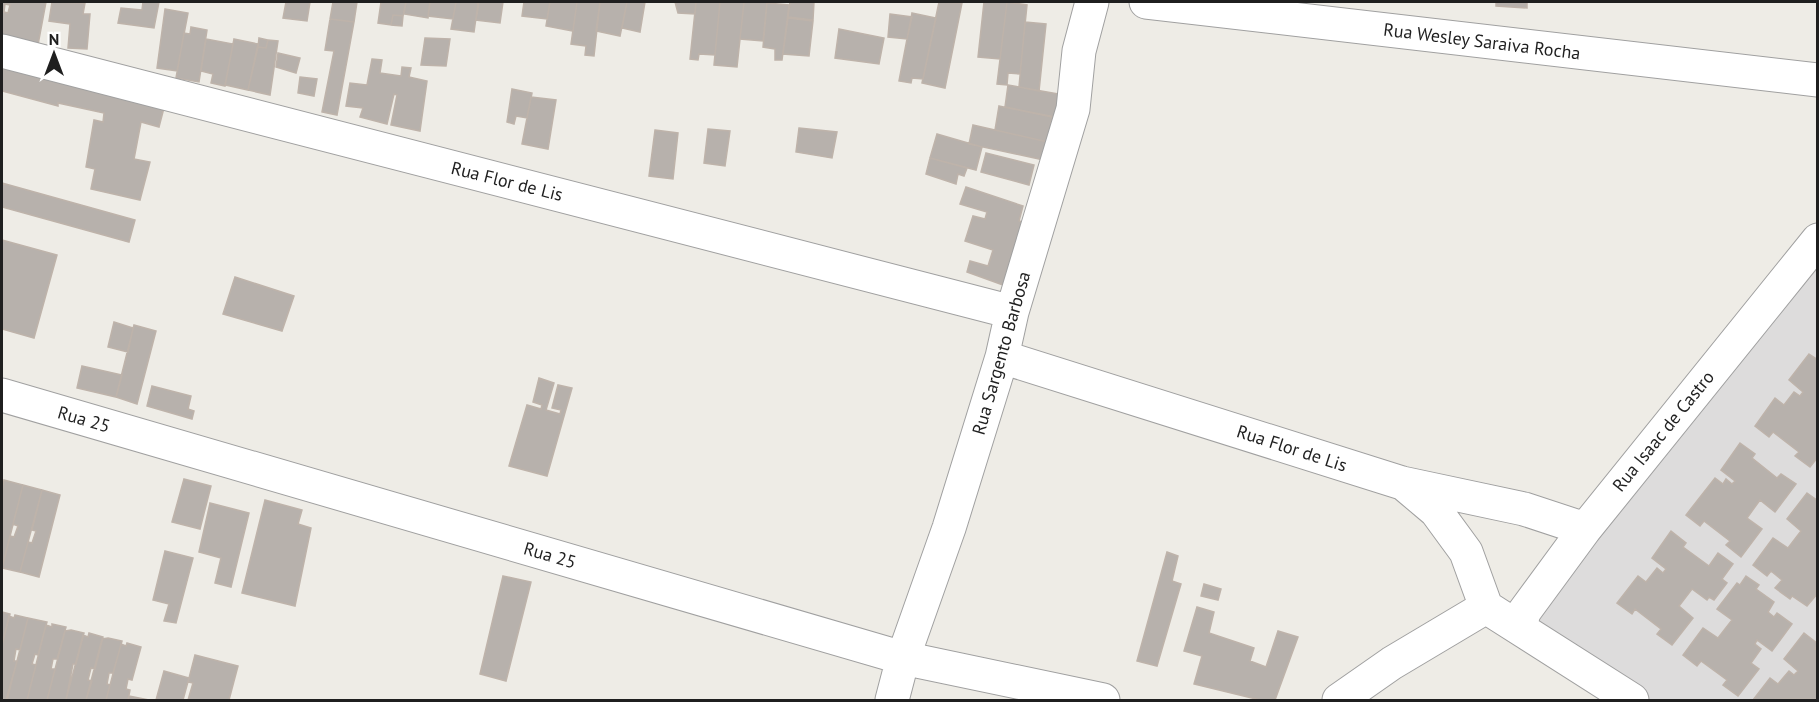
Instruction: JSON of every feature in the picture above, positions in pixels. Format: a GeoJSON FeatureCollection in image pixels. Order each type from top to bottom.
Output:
{"type":"FeatureCollection","features":[{"type":"Feature","properties":{"kind":"street","name":"Rua Sargento Barbosa"},"geometry":{"type":"LineString","coordinates":[[892,700],[903,658],[950,528],[1002,357],[1012,312],[1072,109],[1079,51],[1092,2]]}},
{"type":"Feature","properties":{"kind":"street","name":"Rua Wesley Saraiva Rocha"},"geometry":{"type":"LineString","coordinates":[[1146,2],[1818,81]]}},
{"type":"Feature","properties":{"kind":"street","name":"Rua Flor de Lis"},"geometry":{"type":"LineString","coordinates":[[2,51],[1012,312]]}},
{"type":"Feature","properties":{"kind":"street","name":"Rua Isaac de Castro"},"geometry":{"type":"LineString","coordinates":[[1520,628],[1524,612],[1585,529],[1818,240]]}},
{"type":"Feature","properties":{"kind":"street","name":"Rua Flor de Lis"},"geometry":{"type":"LineString","coordinates":[[1002,357],[1402,483],[1524,509],[1585,529]]}},
{"type":"Feature","properties":{"kind":"street","name":"Rua 25"},"geometry":{"type":"LineString","coordinates":[[2,395],[903,658],[1103,700]]}},
{"type":"Feature","properties":{"kind":"street"},"geometry":{"type":"LineString","coordinates":[[1402,483],[1436,511],[1466,552],[1486,607],[1632,700]]}},
{"type":"Feature","properties":{"kind":"street"},"geometry":{"type":"LineString","coordinates":[[1339,700],[1392,663],[1486,607]]}},
{"type":"Feature","properties":{"kind":"shaded area"},"geometry":{"type":"Polygon","coordinates":[[[1817,240],[1817,700],[1632,700],[1520,622],[1817,240]]]}},
{"type":"Feature","properties":{"kind":"building"},"geometry":{"type":"Polygon","coordinates":[[[2,2],[46,2],[38,45],[2,39],[2,2]],[[5,4],[4,12],[8,13],[10,5],[5,4]]]}},
{"type":"Feature","properties":{"kind":"building"},"geometry":{"type":"Polygon","coordinates":[[[52,2],[85,3],[83,14],[90,14],[87,49],[68,48],[70,24],[49,21],[52,2]]]}},
{"type":"Feature","properties":{"kind":"building"},"geometry":{"type":"Polygon","coordinates":[[[143,2],[159,2],[154,28],[118,23],[121,8],[142,10],[143,2]]]}},
{"type":"Feature","properties":{"kind":"building"},"geometry":{"type":"Polygon","coordinates":[[[286,2],[310,2],[307,21],[283,18],[286,2]]]}},
{"type":"Feature","properties":{"kind":"building"},"geometry":{"type":"Polygon","coordinates":[[[333,2],[357,2],[354,22],[330,19],[333,2]]]}},
{"type":"Feature","properties":{"kind":"building"},"geometry":{"type":"Polygon","coordinates":[[[381,2],[406,2],[403,16],[393,15],[391,25],[378,23],[381,2]]]}},
{"type":"Feature","properties":{"kind":"building"},"geometry":{"type":"Polygon","coordinates":[[[406,2],[430,2],[428,18],[404,14],[406,2]]]}},
{"type":"Feature","properties":{"kind":"building"},"geometry":{"type":"Polygon","coordinates":[[[430,2],[456,2],[453,19],[428,16],[430,2]]]}},
{"type":"Feature","properties":{"kind":"building"},"geometry":{"type":"Polygon","coordinates":[[[456,2],[476,2],[478,4],[474,32],[451,29],[456,2]]]}},
{"type":"Feature","properties":{"kind":"building"},"geometry":{"type":"Polygon","coordinates":[[[479,2],[503,2],[500,23],[476,20],[479,2]]]}},
{"type":"Feature","properties":{"kind":"building"},"geometry":{"type":"Polygon","coordinates":[[[524,2],[550,2],[547,19],[522,16],[524,2]]]}},
{"type":"Feature","properties":{"kind":"building"},"geometry":{"type":"Polygon","coordinates":[[[550,2],[577,2],[573,31],[546,26],[550,2]]]}},
{"type":"Feature","properties":{"kind":"building"},"geometry":{"type":"Polygon","coordinates":[[[577,2],[600,2],[594,56],[585,55],[586,46],[571,44],[577,2]]]}},
{"type":"Feature","properties":{"kind":"building"},"geometry":{"type":"Polygon","coordinates":[[[600,2],[627,2],[620,36],[596,31],[600,2]]]}},
{"type":"Feature","properties":{"kind":"building"},"geometry":{"type":"Polygon","coordinates":[[[627,2],[645,2],[640,32],[622,28],[627,2]]]}},
{"type":"Feature","properties":{"kind":"building"},"geometry":{"type":"Polygon","coordinates":[[[675,2],[696,2],[695,14],[678,13],[675,2]]]}},
{"type":"Feature","properties":{"kind":"building"},"geometry":{"type":"Polygon","coordinates":[[[696,2],[720,2],[715,55],[699,54],[698,60],[690,59],[696,2]]]}},
{"type":"Feature","properties":{"kind":"building"},"geometry":{"type":"Polygon","coordinates":[[[720,2],[744,2],[737,67],[714,65],[720,2]]]}},
{"type":"Feature","properties":{"kind":"building"},"geometry":{"type":"Polygon","coordinates":[[[744,2],[767,2],[763,41],[740,39],[744,2]]]}},
{"type":"Feature","properties":{"kind":"building"},"geometry":{"type":"Polygon","coordinates":[[[790,2],[814,2],[813,20],[788,17],[790,2]]]}},
{"type":"Feature","properties":{"kind":"building"},"geometry":{"type":"Polygon","coordinates":[[[939,2],[962,3],[945,88],[922,83],[939,2]]]}},
{"type":"Feature","properties":{"kind":"building"},"geometry":{"type":"Polygon","coordinates":[[[984,2],[1007,2],[1000,59],[978,57],[984,2]]]}},
{"type":"Feature","properties":{"kind":"building"},"geometry":{"type":"Polygon","coordinates":[[[1007,2],[1027,5],[1020,74],[1008,73],[1007,85],[997,84],[1007,2]]]}},
{"type":"Feature","properties":{"kind":"building"},"geometry":{"type":"Polygon","coordinates":[[[1496,2],[1527,2],[1527,8],[1496,6],[1496,2]]]}},
{"type":"Feature","properties":{"kind":"building"},"geometry":{"type":"Polygon","coordinates":[[[767,3],[789,5],[782,60],[775,60],[775,49],[763,47],[767,3]]]}},
{"type":"Feature","properties":{"kind":"building"},"geometry":{"type":"Polygon","coordinates":[[[165,9],[188,13],[177,71],[157,68],[165,9]]]}},
{"type":"Feature","properties":{"kind":"building"},"geometry":{"type":"Polygon","coordinates":[[[912,13],[936,18],[923,79],[912,78],[911,83],[899,81],[912,13]]]}},
{"type":"Feature","properties":{"kind":"building"},"geometry":{"type":"Polygon","coordinates":[[[890,14],[912,17],[907,39],[888,37],[890,14]]]}},
{"type":"Feature","properties":{"kind":"building"},"geometry":{"type":"Polygon","coordinates":[[[393,15],[403,16],[402,26],[391,25],[393,15]]]}},
{"type":"Feature","properties":{"kind":"building"},"geometry":{"type":"Polygon","coordinates":[[[788,18],[813,21],[809,56],[783,54],[788,18]]]}},
{"type":"Feature","properties":{"kind":"building"},"geometry":{"type":"Polygon","coordinates":[[[330,19],[354,22],[337,115],[322,112],[334,51],[325,50],[330,19]]]}},
{"type":"Feature","properties":{"kind":"building"},"geometry":{"type":"Polygon","coordinates":[[[1025,22],[1046,24],[1039,91],[1019,87],[1025,22]]]}},
{"type":"Feature","properties":{"kind":"building"},"geometry":{"type":"Polygon","coordinates":[[[191,27],[207,30],[199,82],[176,78],[184,33],[190,34],[191,27]]]}},
{"type":"Feature","properties":{"kind":"building"},"geometry":{"type":"Polygon","coordinates":[[[839,29],[884,38],[879,64],[835,58],[839,29]]]}},
{"type":"Feature","properties":{"kind":"building"},"geometry":{"type":"Polygon","coordinates":[[[259,38],[268,40],[266,48],[258,47],[259,38]]]}},
{"type":"Feature","properties":{"kind":"building"},"geometry":{"type":"Polygon","coordinates":[[[425,38],[450,39],[446,66],[421,65],[425,38]]]}},
{"type":"Feature","properties":{"kind":"building"},"geometry":{"type":"Polygon","coordinates":[[[206,39],[233,44],[225,86],[211,83],[213,74],[201,71],[206,39]]]}},
{"type":"Feature","properties":{"kind":"building"},"geometry":{"type":"Polygon","coordinates":[[[234,39],[258,44],[248,90],[225,85],[234,39]]]}},
{"type":"Feature","properties":{"kind":"building"},"geometry":{"type":"Polygon","coordinates":[[[268,40],[278,41],[270,95],[248,90],[258,47],[266,48],[268,40]]]}},
{"type":"Feature","properties":{"kind":"building"},"geometry":{"type":"Polygon","coordinates":[[[278,53],[300,58],[296,73],[276,67],[278,53]]]}},
{"type":"Feature","properties":{"kind":"building"},"geometry":{"type":"Polygon","coordinates":[[[372,59],[382,60],[380,73],[401,76],[402,67],[411,68],[409,77],[427,81],[420,131],[391,125],[397,95],[394,94],[387,124],[360,117],[363,108],[346,106],[350,83],[367,85],[372,59]]]}},
{"type":"Feature","properties":{"kind":"building"},"geometry":{"type":"Polygon","coordinates":[[[2,62],[165,104],[159,127],[141,122],[134,159],[150,162],[140,200],[91,189],[95,169],[86,167],[94,120],[103,122],[104,113],[58,103],[58,106],[2,91],[2,62]]]}},
{"type":"Feature","properties":{"kind":"building"},"geometry":{"type":"Polygon","coordinates":[[[300,77],[317,79],[314,96],[298,93],[300,77]]]}},
{"type":"Feature","properties":{"kind":"building"},"geometry":{"type":"Polygon","coordinates":[[[1008,85],[1059,94],[1055,117],[1005,107],[1008,85]]]}},
{"type":"Feature","properties":{"kind":"building"},"geometry":{"type":"Polygon","coordinates":[[[512,89],[532,93],[527,118],[516,116],[514,124],[507,122],[512,89]]]}},
{"type":"Feature","properties":{"kind":"building"},"geometry":{"type":"Polygon","coordinates":[[[531,97],[556,100],[548,149],[522,144],[531,97]]]}},
{"type":"Feature","properties":{"kind":"building"},"geometry":{"type":"Polygon","coordinates":[[[999,106],[1052,117],[1048,142],[995,130],[999,106]]]}},
{"type":"Feature","properties":{"kind":"building"},"geometry":{"type":"Polygon","coordinates":[[[973,125],[1048,142],[1044,160],[969,144],[973,125]]]}},
{"type":"Feature","properties":{"kind":"building"},"geometry":{"type":"Polygon","coordinates":[[[799,128],[837,132],[832,158],[796,152],[799,128]]]}},
{"type":"Feature","properties":{"kind":"building"},"geometry":{"type":"Polygon","coordinates":[[[708,129],[730,131],[725,166],[704,163],[708,129]]]}},
{"type":"Feature","properties":{"kind":"building"},"geometry":{"type":"Polygon","coordinates":[[[655,130],[678,133],[673,179],[649,176],[655,130]]]}},
{"type":"Feature","properties":{"kind":"building"},"geometry":{"type":"Polygon","coordinates":[[[937,134],[982,147],[976,170],[930,158],[937,134]]]}},
{"type":"Feature","properties":{"kind":"building"},"geometry":{"type":"Polygon","coordinates":[[[986,153],[1034,165],[1029,185],[981,172],[986,153]]]}},
{"type":"Feature","properties":{"kind":"building"},"geometry":{"type":"Polygon","coordinates":[[[930,158],[967,168],[964,176],[958,174],[956,184],[926,174],[930,158]]]}},
{"type":"Feature","properties":{"kind":"building"},"geometry":{"type":"Polygon","coordinates":[[[2,183],[135,220],[129,242],[2,207],[2,183]]]}},
{"type":"Feature","properties":{"kind":"building"},"geometry":{"type":"Polygon","coordinates":[[[966,187],[1023,206],[1019,221],[1023,222],[1003,285],[967,272],[970,261],[988,266],[993,250],[965,241],[973,216],[985,219],[987,212],[960,204],[966,187]]]}},
{"type":"Feature","properties":{"kind":"building"},"geometry":{"type":"Polygon","coordinates":[[[2,240],[57,255],[34,338],[2,329],[2,240]]]}},
{"type":"Feature","properties":{"kind":"building"},"geometry":{"type":"Polygon","coordinates":[[[235,277],[294,296],[282,331],[223,314],[235,277]]]}},
{"type":"Feature","properties":{"kind":"building"},"geometry":{"type":"Polygon","coordinates":[[[114,322],[133,328],[128,352],[108,347],[114,322]]]}},
{"type":"Feature","properties":{"kind":"building"},"geometry":{"type":"Polygon","coordinates":[[[134,325],[156,331],[137,404],[116,397],[134,325]]]}},
{"type":"Feature","properties":{"kind":"building"},"geometry":{"type":"Polygon","coordinates":[[[1809,354],[1818,360],[1818,457],[1810,467],[1795,456],[1799,452],[1773,432],[1769,437],[1755,426],[1775,398],[1784,405],[1794,392],[1800,396],[1803,392],[1789,380],[1809,354]]]}},
{"type":"Feature","properties":{"kind":"building"},"geometry":{"type":"Polygon","coordinates":[[[82,366],[122,375],[116,397],[77,388],[82,366]]]}},
{"type":"Feature","properties":{"kind":"building"},"geometry":{"type":"Polygon","coordinates":[[[539,378],[554,383],[546,410],[560,414],[561,410],[552,408],[558,385],[572,388],[547,476],[509,466],[527,405],[541,409],[542,405],[533,402],[539,378]]]}},
{"type":"Feature","properties":{"kind":"building"},"geometry":{"type":"Polygon","coordinates":[[[152,386],[191,396],[188,409],[194,411],[192,419],[147,406],[152,386]]]}},
{"type":"Feature","properties":{"kind":"building"},"geometry":{"type":"Polygon","coordinates":[[[1740,443],[1755,454],[1752,458],[1777,478],[1781,474],[1796,484],[1775,512],[1760,500],[1747,518],[1762,529],[1741,557],[1726,545],[1730,541],[1704,521],[1700,526],[1686,515],[1715,478],[1723,484],[1726,479],[1732,484],[1735,481],[1721,470],[1740,443]]]}},
{"type":"Feature","properties":{"kind":"building"},"geometry":{"type":"Polygon","coordinates":[[[184,479],[211,486],[200,529],[172,522],[184,479]]]}},
{"type":"Feature","properties":{"kind":"building"},"geometry":{"type":"Polygon","coordinates":[[[4,480],[23,485],[2,568],[2,490],[4,480]]]}},
{"type":"Feature","properties":{"kind":"building"},"geometry":{"type":"Polygon","coordinates":[[[23,485],[42,490],[20,572],[2,568],[10,536],[14,537],[18,526],[13,524],[23,485]]]}},
{"type":"Feature","properties":{"kind":"building"},"geometry":{"type":"Polygon","coordinates":[[[42,490],[60,495],[39,577],[20,572],[28,542],[32,543],[36,531],[32,530],[42,490]]]}},
{"type":"Feature","properties":{"kind":"building"},"geometry":{"type":"Polygon","coordinates":[[[1807,493],[1818,501],[1818,593],[1807,606],[1792,596],[1790,599],[1775,588],[1782,580],[1771,571],[1767,576],[1753,565],[1773,538],[1788,548],[1801,531],[1787,519],[1807,493]]]}},
{"type":"Feature","properties":{"kind":"building"},"geometry":{"type":"Polygon","coordinates":[[[265,500],[302,510],[298,524],[311,528],[295,606],[242,593],[265,500]]]}},
{"type":"Feature","properties":{"kind":"building"},"geometry":{"type":"Polygon","coordinates":[[[210,503],[249,513],[231,587],[215,583],[221,558],[199,552],[210,503]]]}},
{"type":"Feature","properties":{"kind":"building"},"geometry":{"type":"Polygon","coordinates":[[[1671,531],[1686,543],[1683,547],[1709,566],[1718,553],[1733,564],[1722,579],[1727,583],[1714,600],[1709,597],[1707,600],[1692,589],[1679,606],[1693,618],[1672,645],[1657,634],[1661,629],[1635,609],[1632,614],[1617,603],[1638,576],[1646,582],[1657,568],[1663,573],[1666,569],[1652,558],[1671,531]]]}},
{"type":"Feature","properties":{"kind":"building"},"geometry":{"type":"Polygon","coordinates":[[[165,551],[193,558],[176,623],[164,621],[169,604],[153,600],[165,551]]]}},
{"type":"Feature","properties":{"kind":"building"},"geometry":{"type":"Polygon","coordinates":[[[1167,552],[1178,556],[1172,581],[1181,584],[1157,666],[1137,661],[1167,552]]]}},
{"type":"Feature","properties":{"kind":"building"},"geometry":{"type":"Polygon","coordinates":[[[503,576],[531,582],[506,681],[480,674],[503,576]]]}},
{"type":"Feature","properties":{"kind":"building"},"geometry":{"type":"Polygon","coordinates":[[[1746,576],[1759,585],[1756,589],[1774,602],[1768,612],[1774,617],[1777,613],[1792,624],[1772,651],[1757,640],[1755,644],[1761,649],[1751,663],[1759,669],[1738,696],[1723,685],[1727,680],[1701,661],[1697,666],[1683,655],[1703,628],[1718,638],[1732,620],[1717,609],[1737,583],[1740,585],[1746,576]]]}},
{"type":"Feature","properties":{"kind":"building"},"geometry":{"type":"Polygon","coordinates":[[[1204,584],[1221,589],[1218,600],[1201,596],[1204,584]]]}},
{"type":"Feature","properties":{"kind":"building"},"geometry":{"type":"Polygon","coordinates":[[[1197,607],[1214,612],[1209,633],[1254,648],[1250,661],[1266,667],[1278,631],[1298,637],[1275,700],[1260,700],[1194,684],[1202,656],[1184,651],[1197,607]]]}},
{"type":"Feature","properties":{"kind":"building"},"geometry":{"type":"Polygon","coordinates":[[[2,612],[10,614],[2,645],[2,612]]]}},
{"type":"Feature","properties":{"kind":"building"},"geometry":{"type":"Polygon","coordinates":[[[15,615],[28,618],[20,650],[16,649],[14,661],[17,661],[6,700],[2,699],[2,645],[9,616],[14,618],[15,615]]]}},
{"type":"Feature","properties":{"kind":"building"},"geometry":{"type":"Polygon","coordinates":[[[28,618],[47,622],[38,655],[35,654],[32,664],[36,665],[27,700],[7,700],[28,618]]]}},
{"type":"Feature","properties":{"kind":"building"},"geometry":{"type":"Polygon","coordinates":[[[52,624],[66,627],[57,659],[53,659],[51,669],[55,669],[47,700],[27,700],[46,625],[52,627],[52,624]]]}},
{"type":"Feature","properties":{"kind":"building"},"geometry":{"type":"Polygon","coordinates":[[[65,631],[84,633],[76,664],[73,664],[66,700],[47,700],[65,631]]]}},
{"type":"Feature","properties":{"kind":"building"},"geometry":{"type":"Polygon","coordinates":[[[89,633],[103,637],[95,669],[91,668],[88,680],[92,681],[86,700],[66,700],[83,635],[88,637],[89,633]]]}},
{"type":"Feature","properties":{"kind":"building"},"geometry":{"type":"Polygon","coordinates":[[[1804,633],[1818,644],[1815,649],[1818,650],[1818,699],[1753,700],[1770,678],[1778,684],[1789,671],[1794,675],[1798,671],[1784,659],[1804,633]]]}},
{"type":"Feature","properties":{"kind":"building"},"geometry":{"type":"Polygon","coordinates":[[[102,639],[122,641],[113,673],[109,673],[107,684],[110,685],[106,700],[86,700],[102,639]]]}},
{"type":"Feature","properties":{"kind":"building"},"geometry":{"type":"Polygon","coordinates":[[[127,643],[141,647],[132,680],[128,679],[126,689],[130,690],[128,700],[106,700],[121,644],[126,646],[127,643]]]}},
{"type":"Feature","properties":{"kind":"building"},"geometry":{"type":"Polygon","coordinates":[[[195,655],[238,666],[229,700],[188,700],[193,683],[188,682],[195,655]]]}},
{"type":"Feature","properties":{"kind":"building"},"geometry":{"type":"Polygon","coordinates":[[[164,671],[189,678],[183,700],[156,700],[164,671]]]}},
{"type":"Feature","properties":{"kind":"building"},"geometry":{"type":"Polygon","coordinates":[[[129,696],[149,700],[128,700],[129,696]]]}}]}
